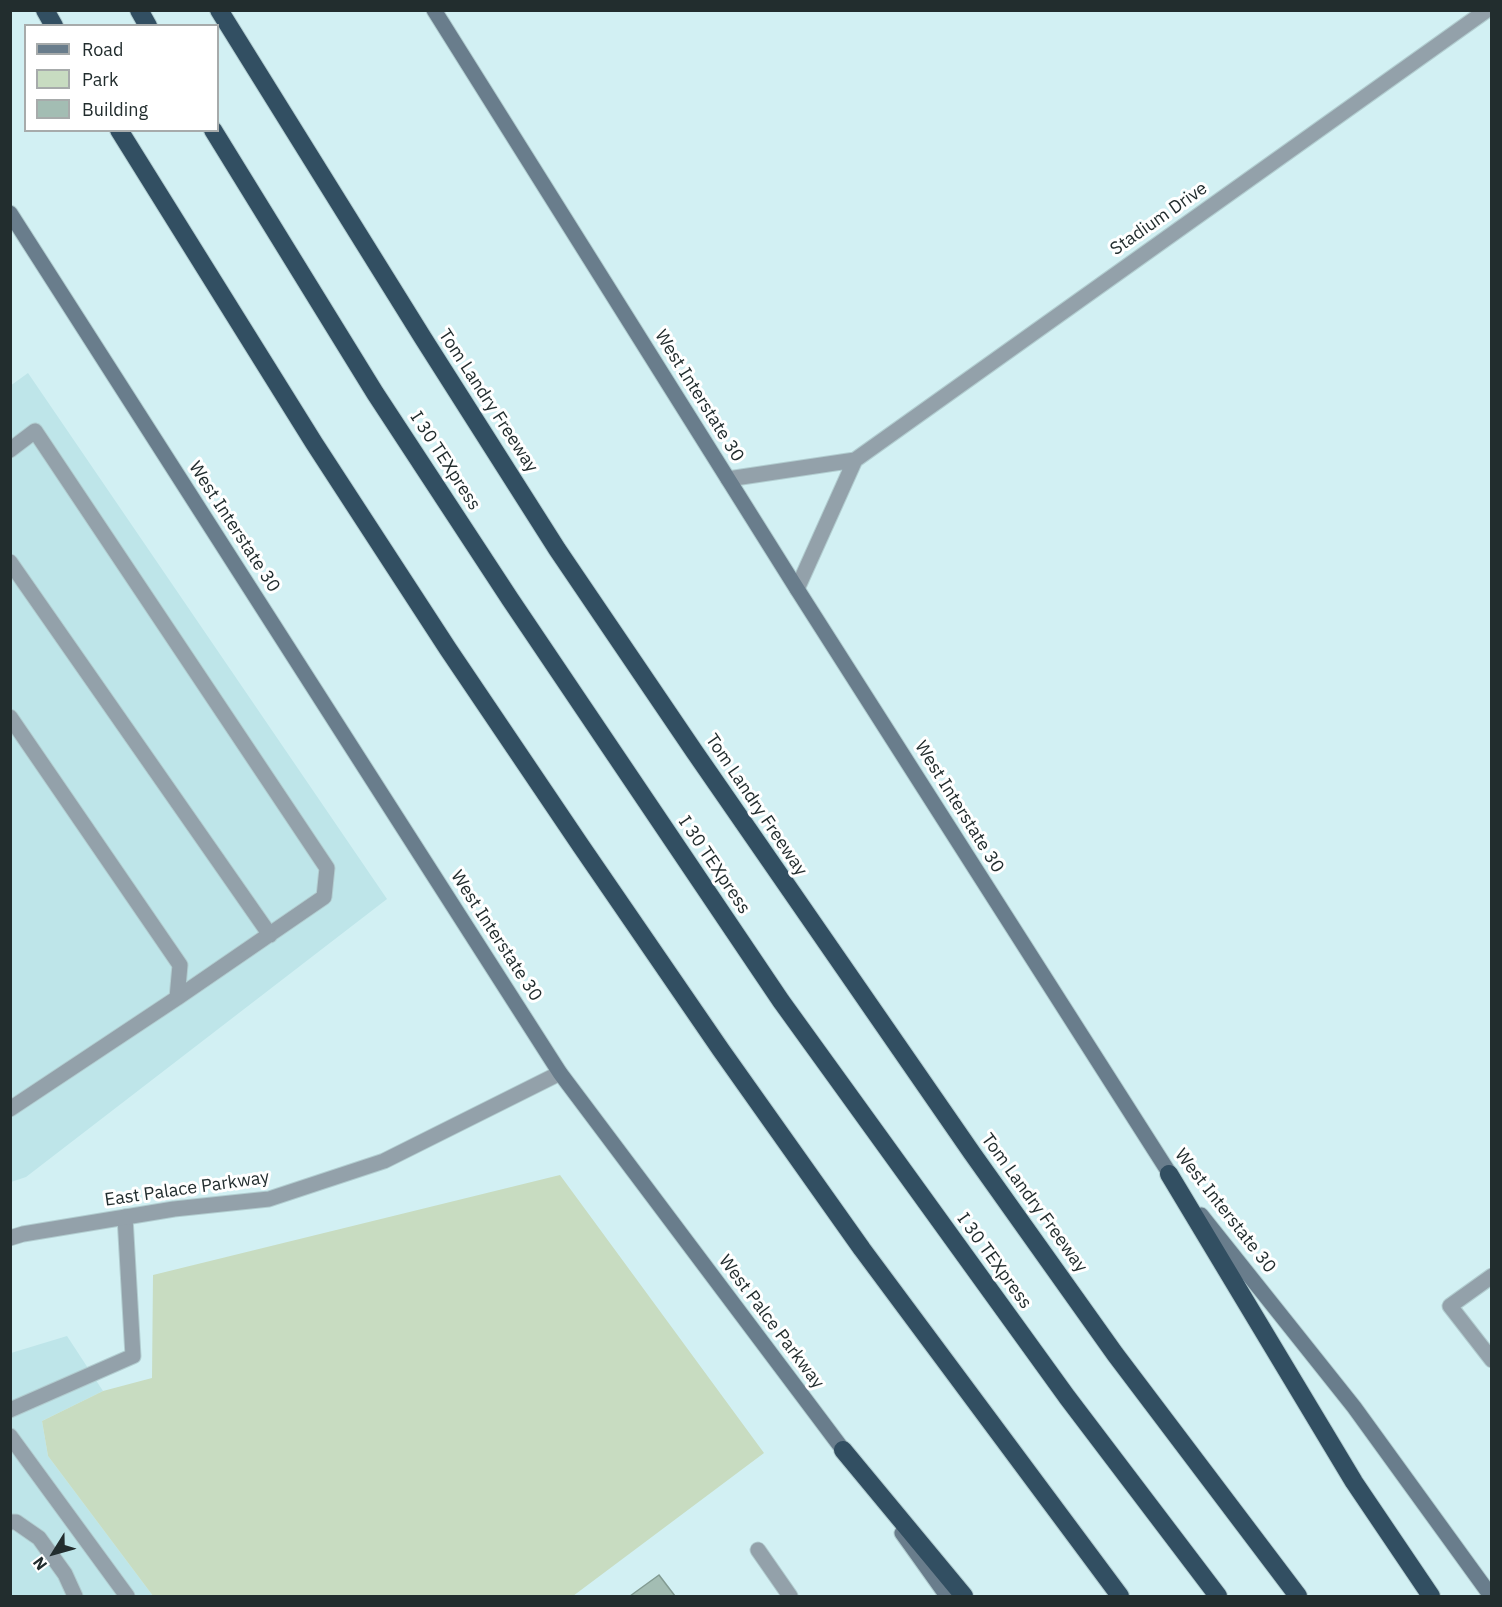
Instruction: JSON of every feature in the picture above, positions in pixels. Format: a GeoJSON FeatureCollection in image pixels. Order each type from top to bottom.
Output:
{"type":"FeatureCollection","features":[{"type":"Feature","properties":{"kind":"highway"},"geometry":{"type":"LineString","coordinates":[[45,10],[53,24]]}},
{"type":"Feature","properties":{"kind":"highway"},"geometry":{"type":"LineString","coordinates":[[139,10],[147,24]]}},
{"type":"Feature","properties":{"kind":"highway","name":"Tom Landry Freeway"},"geometry":{"type":"LineString","coordinates":[[219,10],[557,549],[693,751],[965,1144],[1102,1335],[1298,1596]]}},
{"type":"Feature","properties":{"kind":"highway"},"geometry":{"type":"LineString","coordinates":[[120,132],[314,443],[448,649],[581,846],[721,1050],[862,1248],[1120,1596]]}},
{"type":"Feature","properties":{"kind":"highway","name":"I 30 TEXpress"},"geometry":{"type":"LineString","coordinates":[[214,132],[375,393],[503,590],[781,1001],[1067,1397],[1218,1596]]}},
{"type":"Feature","properties":{"kind":"highway"},"geometry":{"type":"LineString","coordinates":[[1168,1174],[1354,1482],[1431,1596]]}},
{"type":"Feature","properties":{"kind":"highway"},"geometry":{"type":"LineString","coordinates":[[843,1450],[964,1596]]}},
{"type":"Feature","properties":{"kind":"main road","name":"West Interstate 30"},"geometry":{"type":"LineString","coordinates":[[434,10],[1168,1174],[1354,1407],[1491,1596]]}},
{"type":"Feature","properties":{"kind":"main road","name":"West Interstate 30"},"geometry":{"type":"LineString","coordinates":[[10,213],[560,1073]]}},
{"type":"Feature","properties":{"kind":"main road","name":"West Palce Parkway"},"geometry":{"type":"LineString","coordinates":[[560,1073],[843,1450],[947,1596]]}},
{"type":"Feature","properties":{"kind":"street","name":"Stadium Drive"},"geometry":{"type":"LineString","coordinates":[[728,479],[855,460],[1487,10]]}},
{"type":"Feature","properties":{"kind":"street"},"geometry":{"type":"LineString","coordinates":[[10,450],[35,431],[327,868],[324,897],[10,1109]]}},
{"type":"Feature","properties":{"kind":"street"},"geometry":{"type":"LineString","coordinates":[[797,589],[855,460]]}},
{"type":"Feature","properties":{"kind":"street"},"geometry":{"type":"LineString","coordinates":[[10,562],[270,935]]}},
{"type":"Feature","properties":{"kind":"street"},"geometry":{"type":"LineString","coordinates":[[10,717],[180,964],[177,998]]}},
{"type":"Feature","properties":{"kind":"street","name":"East Palace Parkway"},"geometry":{"type":"LineString","coordinates":[[10,1238],[174,1209],[269,1199],[384,1161],[560,1073]]}},
{"type":"Feature","properties":{"kind":"street"},"geometry":{"type":"LineString","coordinates":[[10,1410],[133,1356],[125,1217]]}},
{"type":"Feature","properties":{"kind":"street"},"geometry":{"type":"LineString","coordinates":[[1491,1276],[1450,1306],[1491,1360]]}},
{"type":"Feature","properties":{"kind":"street"},"geometry":{"type":"LineString","coordinates":[[10,1436],[127,1596]]}},
{"type":"Feature","properties":{"kind":"street"},"geometry":{"type":"LineString","coordinates":[[10,1522],[16,1522],[39,1538],[65,1574],[75,1596]]}},
{"type":"Feature","properties":{"kind":"street"},"geometry":{"type":"LineString","coordinates":[[758,1550],[790,1596]]}},
{"type":"Feature","properties":{"kind":"shaded area"},"geometry":{"type":"Polygon","coordinates":[[[28,373],[387,899],[26,1177],[11,1182],[10,386],[28,373]]]}},
{"type":"Feature","properties":{"kind":"shaded area"},"geometry":{"type":"Polygon","coordinates":[[[67,1336],[103,1391],[42,1421],[48,1456],[153,1596],[11,1596],[11,1353],[67,1336]]]}},
{"type":"Feature","properties":{"kind":"green space"},"geometry":{"type":"Polygon","coordinates":[[[560,1175],[764,1453],[573,1596],[153,1596],[48,1456],[42,1421],[103,1391],[152,1378],[153,1275],[560,1175]]]}},
{"type":"Feature","properties":{"kind":"building"},"geometry":{"type":"Polygon","coordinates":[[[659,1575],[675,1596],[630,1596],[659,1575]]]}}]}
